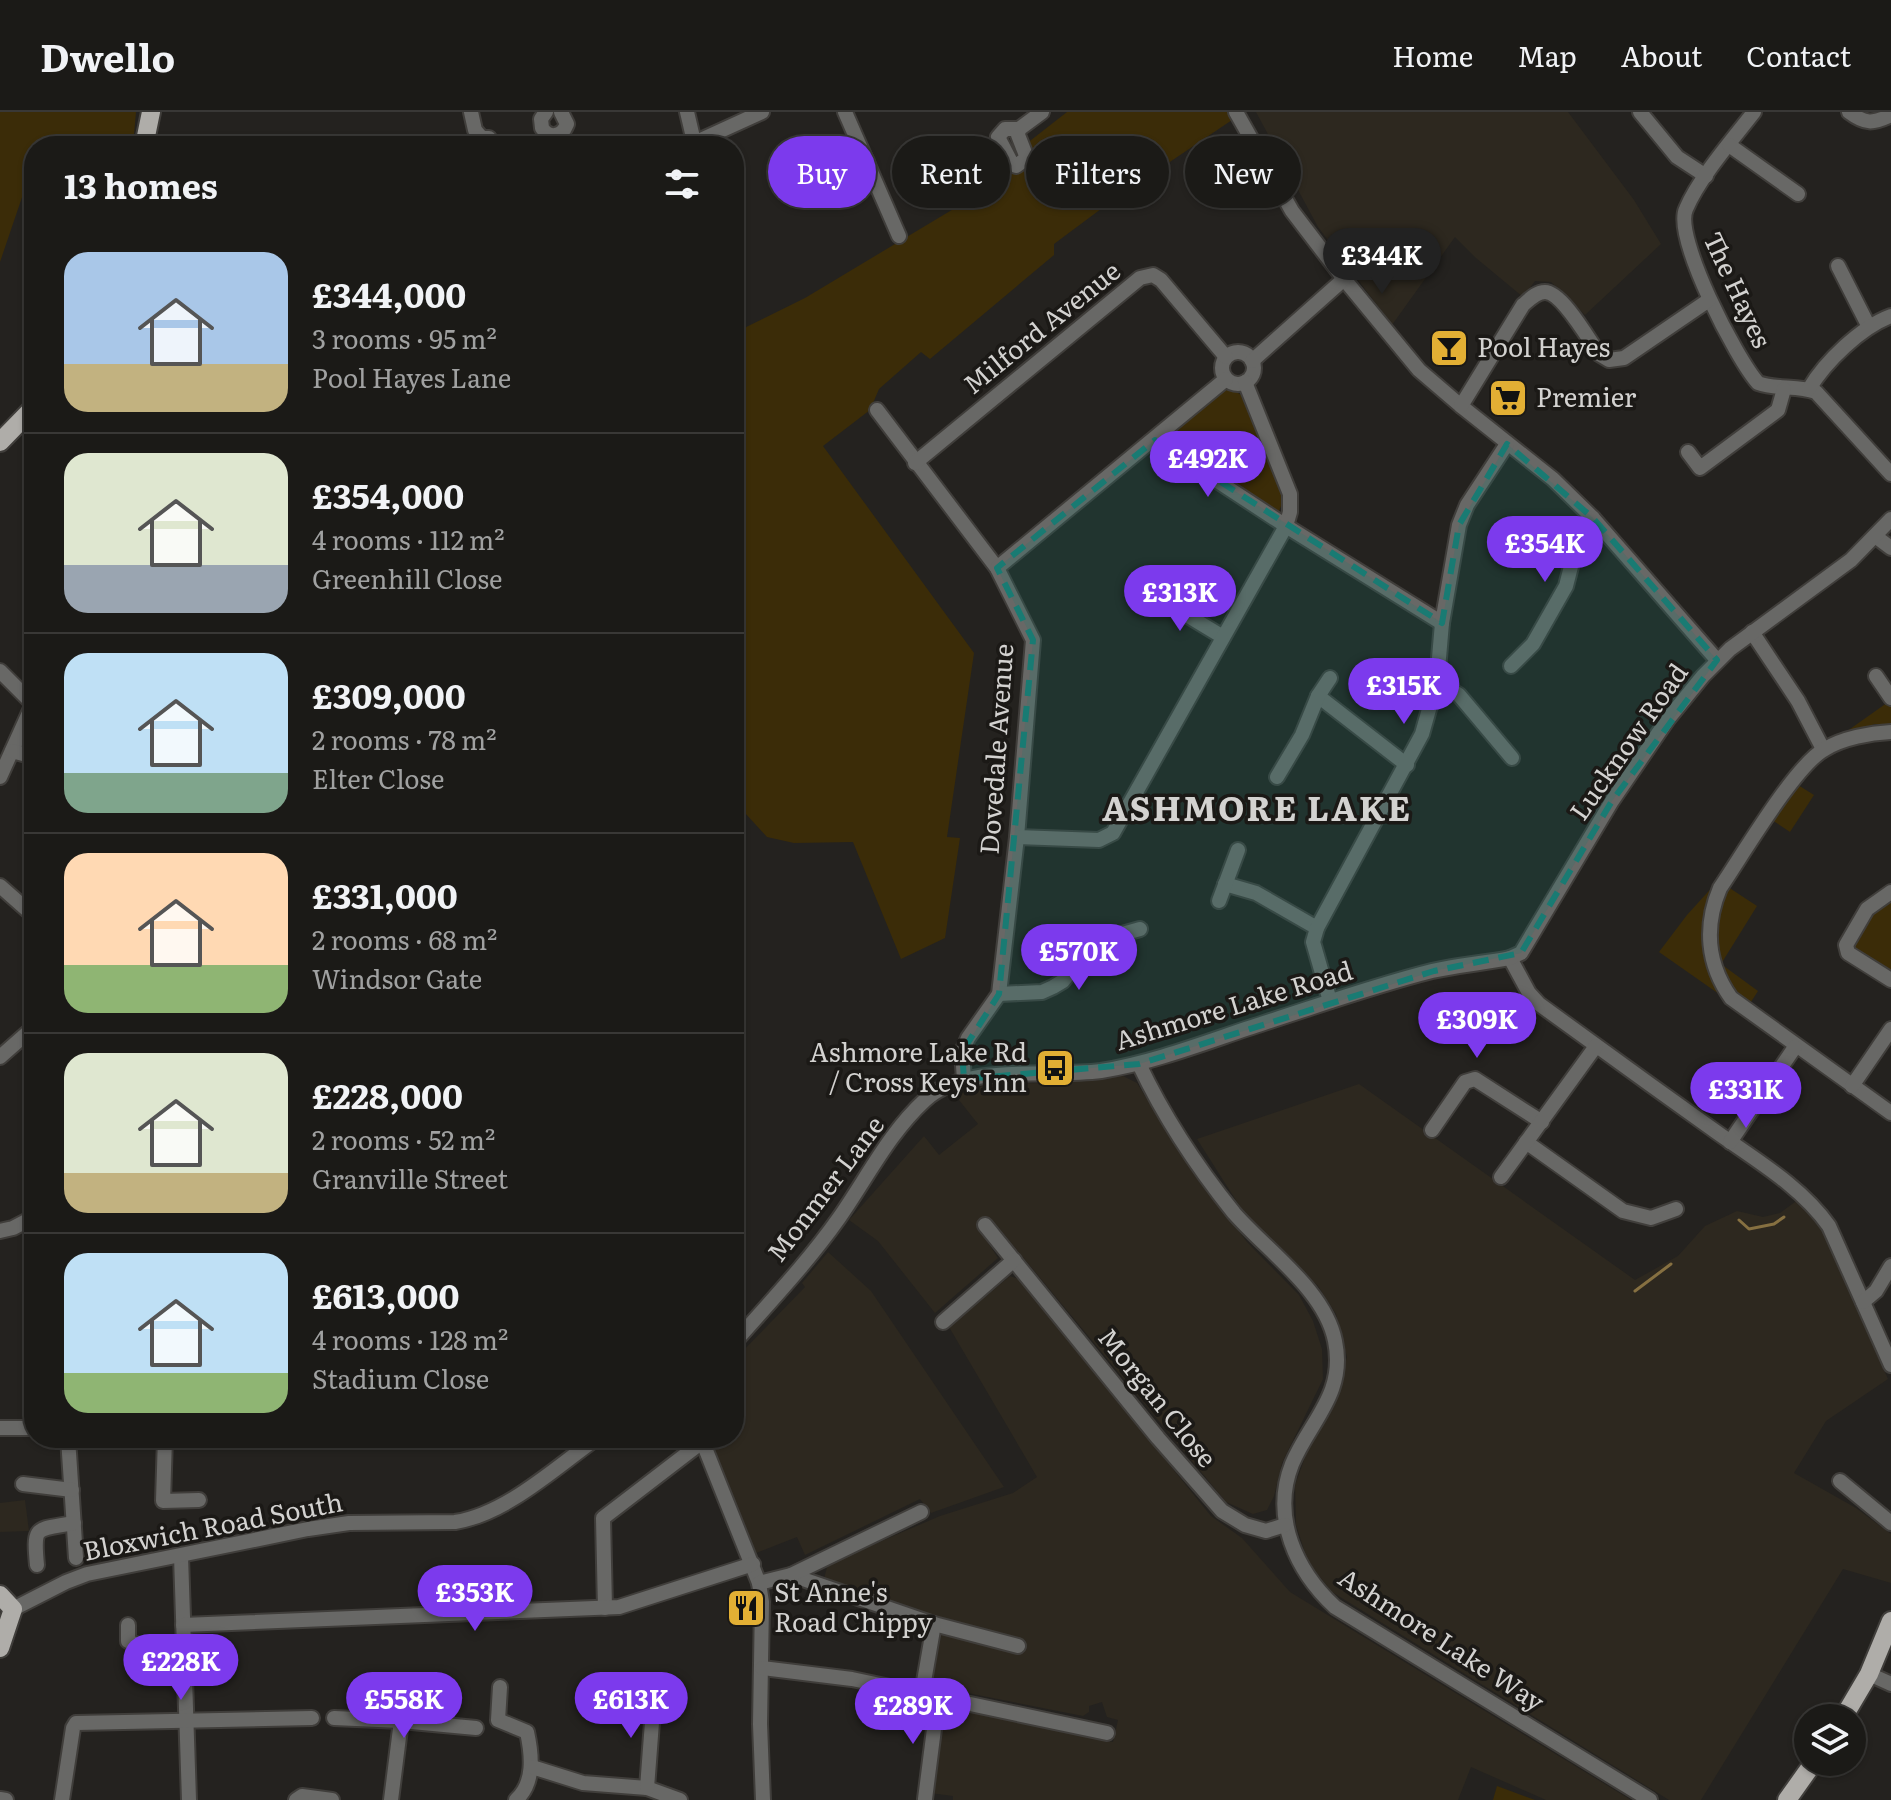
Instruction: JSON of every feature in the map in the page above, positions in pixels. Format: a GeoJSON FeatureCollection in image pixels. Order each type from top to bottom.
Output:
{"type":"FeatureCollection","features":[{"type":"Feature","properties":{"kind":"main road"},"geometry":{"type":"LineString","coordinates":[[146,136],[151,112]]}},
{"type":"Feature","properties":{"kind":"main road"},"geometry":{"type":"LineString","coordinates":[[0,442],[24,417]]}},
{"type":"Feature","properties":{"kind":"main road"},"geometry":{"type":"LineString","coordinates":[[0,1648],[6,1602]]}},
{"type":"Feature","properties":{"kind":"main road"},"geometry":{"type":"LineString","coordinates":[[1851,1704],[1869,1674],[1891,1621]]}},
{"type":"Feature","properties":{"kind":"main road"},"geometry":{"type":"LineString","coordinates":[[1787,1800],[1804,1776]]}},
{"type":"Feature","properties":{"kind":"street"},"geometry":{"type":"LineString","coordinates":[[471,112],[475,130],[480,136]]}},
{"type":"Feature","properties":{"kind":"street"},"geometry":{"type":"LineString","coordinates":[[546,112],[541,119],[542,128],[548,134],[556,135],[563,132],[567,124],[561,112]]}},
{"type":"Feature","properties":{"kind":"street"},"geometry":{"type":"LineString","coordinates":[[687,112],[692,136]]}},
{"type":"Feature","properties":{"kind":"street"},"geometry":{"type":"LineString","coordinates":[[711,136],[762,112]]}},
{"type":"Feature","properties":{"kind":"street"},"geometry":{"type":"LineString","coordinates":[[845,112],[899,236]]}},
{"type":"Feature","properties":{"kind":"street"},"geometry":{"type":"LineString","coordinates":[[1019,129],[1042,112]]}},
{"type":"Feature","properties":{"kind":"street"},"geometry":{"type":"LineString","coordinates":[[1236,112],[1292,211],[1419,370],[1553,479],[1593,518],[1717,660]]}},
{"type":"Feature","properties":{"kind":"street"},"geometry":{"type":"LineString","coordinates":[[1640,112],[1677,157],[1706,176]]}},
{"type":"Feature","properties":{"kind":"street","name":"The Hayes"},"geometry":{"type":"LineString","coordinates":[[1754,112],[1684,211],[1684,233],[1709,300],[1752,377],[1758,383],[1784,389],[1809,389]]}},
{"type":"Feature","properties":{"kind":"street"},"geometry":{"type":"LineString","coordinates":[[1849,112],[1864,122],[1875,123],[1891,115]]}},
{"type":"Feature","properties":{"kind":"street"},"geometry":{"type":"LineString","coordinates":[[1729,145],[1800,197]]}},
{"type":"Feature","properties":{"kind":"street"},"geometry":{"type":"LineString","coordinates":[[1838,265],[1868,325]]}},
{"type":"Feature","properties":{"kind":"street","name":"Milford Avenue"},"geometry":{"type":"LineString","coordinates":[[915,463],[1140,278],[1153,275],[1161,280],[1226,357]]}},
{"type":"Feature","properties":{"kind":"street"},"geometry":{"type":"LineString","coordinates":[[1252,361],[1344,279]]}},
{"type":"Feature","properties":{"kind":"street"},"geometry":{"type":"LineString","coordinates":[[1461,406],[1523,305],[1533,296],[1544,292],[1558,296],[1599,354],[1609,360],[1624,358],[1709,300]]}},
{"type":"Feature","properties":{"kind":"street"},"geometry":{"type":"LineString","coordinates":[[1891,316],[1868,325],[1816,377],[1809,389],[1822,397],[1891,474]]}},
{"type":"Feature","properties":{"kind":"street"},"geometry":{"type":"LineString","coordinates":[[1235,352],[1243,353],[1252,361],[1254,369],[1251,377],[1237,384],[1226,379],[1222,370],[1226,357],[1235,352]]}},
{"type":"Feature","properties":{"kind":"street"},"geometry":{"type":"LineString","coordinates":[[997,568],[1226,379]]}},
{"type":"Feature","properties":{"kind":"street"},"geometry":{"type":"LineString","coordinates":[[1017,837],[1099,840],[1113,833],[1286,526],[1290,494],[1245,382]]}},
{"type":"Feature","properties":{"kind":"street"},"geometry":{"type":"LineString","coordinates":[[1688,452],[1700,468],[1778,410],[1784,389]]}},
{"type":"Feature","properties":{"kind":"street","name":"Dovedale Avenue"},"geometry":{"type":"LineString","coordinates":[[877,410],[997,568],[1033,640],[1017,837],[999,994],[968,1038],[962,1052],[964,1079]]}},
{"type":"Feature","properties":{"kind":"street"},"geometry":{"type":"LineString","coordinates":[[1155,440],[1442,623]]}},
{"type":"Feature","properties":{"kind":"street"},"geometry":{"type":"LineString","coordinates":[[1330,1001],[1313,942],[1317,928],[1422,734],[1437,681],[1442,623],[1459,525],[1467,505],[1507,444]]}},
{"type":"Feature","properties":{"kind":"street"},"geometry":{"type":"LineString","coordinates":[[1511,666],[1533,644],[1566,586],[1577,543],[1593,518]]}},
{"type":"Feature","properties":{"kind":"street","name":"Lucknow Road"},"geometry":{"type":"LineString","coordinates":[[1510,958],[1521,953],[1529,942],[1612,801],[1660,731],[1717,660],[1851,560],[1891,519]]}},
{"type":"Feature","properties":{"kind":"street"},"geometry":{"type":"LineString","coordinates":[[1875,536],[1891,548]]}},
{"type":"Feature","properties":{"kind":"street"},"geometry":{"type":"LineString","coordinates":[[1157,597],[1223,637]]}},
{"type":"Feature","properties":{"kind":"street"},"geometry":{"type":"LineString","coordinates":[[1752,632],[1798,701],[1823,749]]}},
{"type":"Feature","properties":{"kind":"street"},"geometry":{"type":"LineString","coordinates":[[0,672],[24,695]]}},
{"type":"Feature","properties":{"kind":"street"},"geometry":{"type":"LineString","coordinates":[[1876,676],[1891,698]]}},
{"type":"Feature","properties":{"kind":"street"},"geometry":{"type":"LineString","coordinates":[[1277,777],[1330,678]]}},
{"type":"Feature","properties":{"kind":"street"},"geometry":{"type":"LineString","coordinates":[[1437,681],[1459,695],[1512,758]]}},
{"type":"Feature","properties":{"kind":"street"},"geometry":{"type":"LineString","coordinates":[[1318,696],[1407,765]]}},
{"type":"Feature","properties":{"kind":"street"},"geometry":{"type":"LineString","coordinates":[[0,777],[24,726]]}},
{"type":"Feature","properties":{"kind":"street"},"geometry":{"type":"LineString","coordinates":[[1891,732],[1878,732],[1823,749],[1788,789],[1720,888],[1710,920],[1710,946],[1724,989],[1731,998],[1795,1047],[1891,1113]]}},
{"type":"Feature","properties":{"kind":"street"},"geometry":{"type":"LineString","coordinates":[[12,751],[24,754]]}},
{"type":"Feature","properties":{"kind":"street"},"geometry":{"type":"LineString","coordinates":[[1219,901],[1238,850]]}},
{"type":"Feature","properties":{"kind":"street"},"geometry":{"type":"LineString","coordinates":[[1225,884],[1256,893],[1317,928]]}},
{"type":"Feature","properties":{"kind":"street"},"geometry":{"type":"LineString","coordinates":[[0,886],[24,907]]}},
{"type":"Feature","properties":{"kind":"street"},"geometry":{"type":"LineString","coordinates":[[1891,892],[1867,909],[1846,945],[1848,953],[1891,980]]}},
{"type":"Feature","properties":{"kind":"street"},"geometry":{"type":"LineString","coordinates":[[999,994],[1042,992],[1053,987],[1063,981],[1094,942],[1140,929]]}},
{"type":"Feature","properties":{"kind":"street"},"geometry":{"type":"LineString","coordinates":[[1510,958],[1529,993],[1539,1004],[1730,1142],[1818,1210],[1829,1226],[1891,1365]]}},
{"type":"Feature","properties":{"kind":"street","name":"Ashmore Lake Road"},"geometry":{"type":"LineString","coordinates":[[926,1100],[964,1079],[987,1075],[1050,1075],[1139,1064],[1330,1001],[1434,971],[1510,958]]}},
{"type":"Feature","properties":{"kind":"street"},"geometry":{"type":"LineString","coordinates":[[1852,1086],[1891,1029]]}},
{"type":"Feature","properties":{"kind":"street"},"geometry":{"type":"LineString","coordinates":[[0,1057],[24,1036]]}},
{"type":"Feature","properties":{"kind":"street"},"geometry":{"type":"LineString","coordinates":[[1501,1177],[1596,1046]]}},
{"type":"Feature","properties":{"kind":"street"},"geometry":{"type":"LineString","coordinates":[[1730,1142],[1795,1047]]}},
{"type":"Feature","properties":{"kind":"street","name":"Ashmore Lake Way"},"geometry":{"type":"LineString","coordinates":[[1139,1064],[1159,1107],[1231,1209],[1307,1289],[1331,1326],[1337,1363],[1331,1393],[1291,1466],[1286,1494],[1285,1525],[1306,1577],[1335,1607],[1650,1800]]}},
{"type":"Feature","properties":{"kind":"street"},"geometry":{"type":"LineString","coordinates":[[1432,1130],[1465,1082],[1475,1079],[1542,1122]]}},
{"type":"Feature","properties":{"kind":"street","name":"Monmer Lane"},"geometry":{"type":"LineString","coordinates":[[744,1331],[825,1238],[890,1141],[926,1100]]}},
{"type":"Feature","properties":{"kind":"street"},"geometry":{"type":"LineString","coordinates":[[1526,1142],[1623,1211],[1651,1218],[1676,1209]]}},
{"type":"Feature","properties":{"kind":"street"},"geometry":{"type":"LineString","coordinates":[[0,1231],[24,1222]]}},
{"type":"Feature","properties":{"kind":"street","name":"Morgan Close"},"geometry":{"type":"LineString","coordinates":[[985,1225],[1158,1438],[1222,1511],[1245,1525],[1266,1531],[1285,1525]]}},
{"type":"Feature","properties":{"kind":"street"},"geometry":{"type":"LineString","coordinates":[[943,1322],[1014,1260]]}},
{"type":"Feature","properties":{"kind":"street"},"geometry":{"type":"LineString","coordinates":[[1863,1302],[1876,1291],[1891,1266]]}},
{"type":"Feature","properties":{"kind":"street"},"geometry":{"type":"LineString","coordinates":[[0,1428],[24,1428]]}},
{"type":"Feature","properties":{"kind":"street"},"geometry":{"type":"LineString","coordinates":[[69,1448],[76,1558]]}},
{"type":"Feature","properties":{"kind":"street"},"geometry":{"type":"LineString","coordinates":[[165,1448],[163,1501],[199,1500]]}},
{"type":"Feature","properties":{"kind":"street","name":"Bloxwich Road South"},"geometry":{"type":"LineString","coordinates":[[6,1602],[77,1577],[308,1529],[349,1523],[455,1522],[472,1519],[503,1504],[583,1448]]}},
{"type":"Feature","properties":{"kind":"street"},"geometry":{"type":"LineString","coordinates":[[605,1608],[603,1518],[691,1448]]}},
{"type":"Feature","properties":{"kind":"street"},"geometry":{"type":"LineString","coordinates":[[704,1448],[759,1583],[762,1602],[760,1724],[763,1800]]}},
{"type":"Feature","properties":{"kind":"street"},"geometry":{"type":"LineString","coordinates":[[1840,1481],[1891,1523]]}},
{"type":"Feature","properties":{"kind":"street"},"geometry":{"type":"LineString","coordinates":[[23,1484],[72,1490]]}},
{"type":"Feature","properties":{"kind":"street"},"geometry":{"type":"LineString","coordinates":[[759,1583],[791,1575],[921,1512]]}},
{"type":"Feature","properties":{"kind":"street"},"geometry":{"type":"LineString","coordinates":[[37,1565],[34,1539],[37,1532],[42,1528],[74,1523]]}},
{"type":"Feature","properties":{"kind":"street"},"geometry":{"type":"LineString","coordinates":[[181,1556],[189,1800]]}},
{"type":"Feature","properties":{"kind":"street"},"geometry":{"type":"LineString","coordinates":[[183,1625],[619,1607],[753,1564]]}},
{"type":"Feature","properties":{"kind":"street"},"geometry":{"type":"LineString","coordinates":[[791,1575],[934,1624],[1018,1646]]}},
{"type":"Feature","properties":{"kind":"street"},"geometry":{"type":"LineString","coordinates":[[922,1693],[934,1624]]}},
{"type":"Feature","properties":{"kind":"street"},"geometry":{"type":"LineString","coordinates":[[128,1625],[128,1641],[134,1644],[155,1648],[184,1647]]}},
{"type":"Feature","properties":{"kind":"street"},"geometry":{"type":"LineString","coordinates":[[762,1668],[852,1679],[1107,1733]]}},
{"type":"Feature","properties":{"kind":"street"},"geometry":{"type":"LineString","coordinates":[[1869,1674],[1891,1684]]}},
{"type":"Feature","properties":{"kind":"street"},"geometry":{"type":"LineString","coordinates":[[500,1687],[498,1720],[527,1732],[532,1767],[523,1793],[516,1800]]}},
{"type":"Feature","properties":{"kind":"street"},"geometry":{"type":"LineString","coordinates":[[647,1788],[649,1696],[676,1697]]}},
{"type":"Feature","properties":{"kind":"street"},"geometry":{"type":"LineString","coordinates":[[925,1799],[938,1698]]}},
{"type":"Feature","properties":{"kind":"street"},"geometry":{"type":"LineString","coordinates":[[62,1800],[76,1723],[312,1718]]}},
{"type":"Feature","properties":{"kind":"street"},"geometry":{"type":"LineString","coordinates":[[334,1718],[476,1728]]}},
{"type":"Feature","properties":{"kind":"street"},"geometry":{"type":"LineString","coordinates":[[391,1800],[401,1721]]}},
{"type":"Feature","properties":{"kind":"street"},"geometry":{"type":"LineString","coordinates":[[532,1767],[583,1783],[647,1788],[680,1800]]}},
{"type":"Feature","properties":{"kind":"street"},"geometry":{"type":"LineString","coordinates":[[296,1800],[302,1796],[332,1800]]}},
{"type":"Feature","properties":{"kind":"highlighted area"},"geometry":{"type":"Polygon","coordinates":[[[1155,440],[1442,623],[1459,525],[1507,444],[1593,518],[1717,660],[1612,801],[1521,953],[1434,971],[1139,1064],[964,1079],[962,1052],[999,994],[1033,640],[997,568],[1155,440]]]}},
{"type":"Feature","properties":{"kind":"shaded area"},"geometry":{"type":"Polygon","coordinates":[[[0,112],[136,112],[134,136],[24,136],[24,191],[0,262],[0,112]]]}},
{"type":"Feature","properties":{"kind":"shaded area"},"geometry":{"type":"Polygon","coordinates":[[[1067,112],[1227,112],[1232,120],[1208,136],[1185,136],[1185,152],[1169,163],[1169,136],[1036,136],[1067,112]]]}},
{"type":"Feature","properties":{"kind":"shaded area"},"geometry":{"type":"Polygon","coordinates":[[[1256,112],[1568,112],[1634,200],[1661,244],[1585,315],[1551,282],[1535,281],[1523,297],[1455,237],[1392,325],[1318,227],[1301,195],[1301,136],[1269,136],[1256,112]]]}},
{"type":"Feature","properties":{"kind":"shaded area"},"geometry":{"type":"Polygon","coordinates":[[[1026,165],[1026,208],[1102,208],[1054,244],[1054,255],[930,359],[921,352],[879,389],[870,410],[823,446],[974,653],[947,837],[960,838],[945,938],[901,959],[853,842],[794,843],[767,837],[744,812],[744,328],[805,298],[955,208],[1010,208],[1010,175],[1026,165]]]}},
{"type":"Feature","properties":{"kind":"shaded area"},"geometry":{"type":"Polygon","coordinates":[[[1225,390],[1241,395],[1282,494],[1273,527],[1156,447],[1225,390]]]}},
{"type":"Feature","properties":{"kind":"shaded area"},"geometry":{"type":"Polygon","coordinates":[[[1891,700],[1891,725],[1875,724],[1843,734],[1891,700]]]}},
{"type":"Feature","properties":{"kind":"shaded area"},"geometry":{"type":"Polygon","coordinates":[[[1798,785],[1814,795],[1790,832],[1772,820],[1798,785]]]}},
{"type":"Feature","properties":{"kind":"shaded area"},"geometry":{"type":"Polygon","coordinates":[[[1716,883],[1704,939],[1719,994],[1659,952],[1716,883]]]}},
{"type":"Feature","properties":{"kind":"shaded area"},"geometry":{"type":"Polygon","coordinates":[[[1728,887],[1757,906],[1722,963],[1715,935],[1716,909],[1728,887]]]}},
{"type":"Feature","properties":{"kind":"shaded area"},"geometry":{"type":"Polygon","coordinates":[[[1891,899],[1891,974],[1881,970],[1851,946],[1874,908],[1891,899]]]}},
{"type":"Feature","properties":{"kind":"shaded area"},"geometry":{"type":"Polygon","coordinates":[[[1722,965],[1758,991],[1749,1005],[1728,988],[1722,965]]]}},
{"type":"Feature","properties":{"kind":"shaded area"},"geometry":{"type":"Polygon","coordinates":[[[1123,1076],[1137,1083],[1182,1156],[1247,1242],[1299,1295],[1313,1321],[1322,1349],[1323,1379],[1282,1463],[1274,1496],[1267,1510],[1253,1514],[1226,1502],[997,1226],[985,1238],[998,1258],[935,1313],[878,1241],[849,1220],[924,1136],[939,1155],[978,1124],[955,1095],[990,1084],[1123,1076]]]}},
{"type":"Feature","properties":{"kind":"shaded area"},"geometry":{"type":"Polygon","coordinates":[[[1359,1084],[1635,1280],[1678,1256],[1705,1226],[1737,1211],[1763,1217],[1780,1213],[1799,1199],[1822,1228],[1888,1379],[1826,1421],[1794,1473],[1856,1508],[1891,1534],[1891,1583],[1843,1569],[1701,1800],[1669,1800],[1332,1592],[1308,1562],[1296,1525],[1295,1485],[1308,1449],[1331,1412],[1347,1357],[1336,1314],[1318,1286],[1244,1213],[1197,1139],[1359,1084]]]}},
{"type":"Feature","properties":{"kind":"shaded area"},"geometry":{"type":"Polygon","coordinates":[[[828,1252],[871,1291],[1004,1487],[931,1513],[920,1499],[805,1555],[797,1537],[756,1553],[714,1448],[744,1448],[744,1350],[805,1287],[802,1283],[828,1252]]]}},
{"type":"Feature","properties":{"kind":"shaded area"},"geometry":{"type":"Polygon","coordinates":[[[1010,1276],[1019,1279],[1211,1516],[1242,1538],[1290,1592],[1631,1800],[1546,1800],[1471,1767],[1458,1800],[953,1800],[953,1796],[930,1793],[942,1706],[1113,1742],[1118,1720],[1107,1717],[1102,1702],[1089,1706],[1089,1712],[1083,1716],[937,1687],[932,1681],[942,1632],[1019,1651],[1022,1639],[823,1582],[828,1564],[940,1516],[1013,1493],[1037,1477],[949,1327],[1010,1276]]]}},
{"type":"Feature","properties":{"kind":"shaded area"},"geometry":{"type":"Polygon","coordinates":[[[25,1500],[29,1531],[0,1532],[0,1503],[25,1500]]]}},
{"type":"Feature","properties":{"kind":"shaded area"},"geometry":{"type":"Polygon","coordinates":[[[1497,1786],[1535,1800],[1493,1800],[1497,1786]]]}},
{"type":"Feature","properties":{"kind":"waterway"},"geometry":{"type":"LineString","coordinates":[[1739,1220],[1749,1229],[1774,1224],[1784,1217]]}},
{"type":"Feature","properties":{"kind":"waterway"},"geometry":{"type":"LineString","coordinates":[[1635,1291],[1671,1264]]}},
{"type":"Feature","properties":{"kind":"place","name":"Pool Hayes"},"geometry":{"type":"Point","coordinates":[1449,348]}},
{"type":"Feature","properties":{"kind":"place","name":"Premier"},"geometry":{"type":"Point","coordinates":[1508,398]}},
{"type":"Feature","properties":{"kind":"place","name":"Ashmore Lake Rd / Cross Keys Inn"},"geometry":{"type":"Point","coordinates":[1055,1068]}},
{"type":"Feature","properties":{"kind":"place","name":"St Anne's Road Chippy"},"geometry":{"type":"Point","coordinates":[746,1608]}},
{"type":"Feature","properties":{"kind":"district","name":"ASHMORE LAKE"},"geometry":{"type":"Point","coordinates":[1257,809]}}]}
